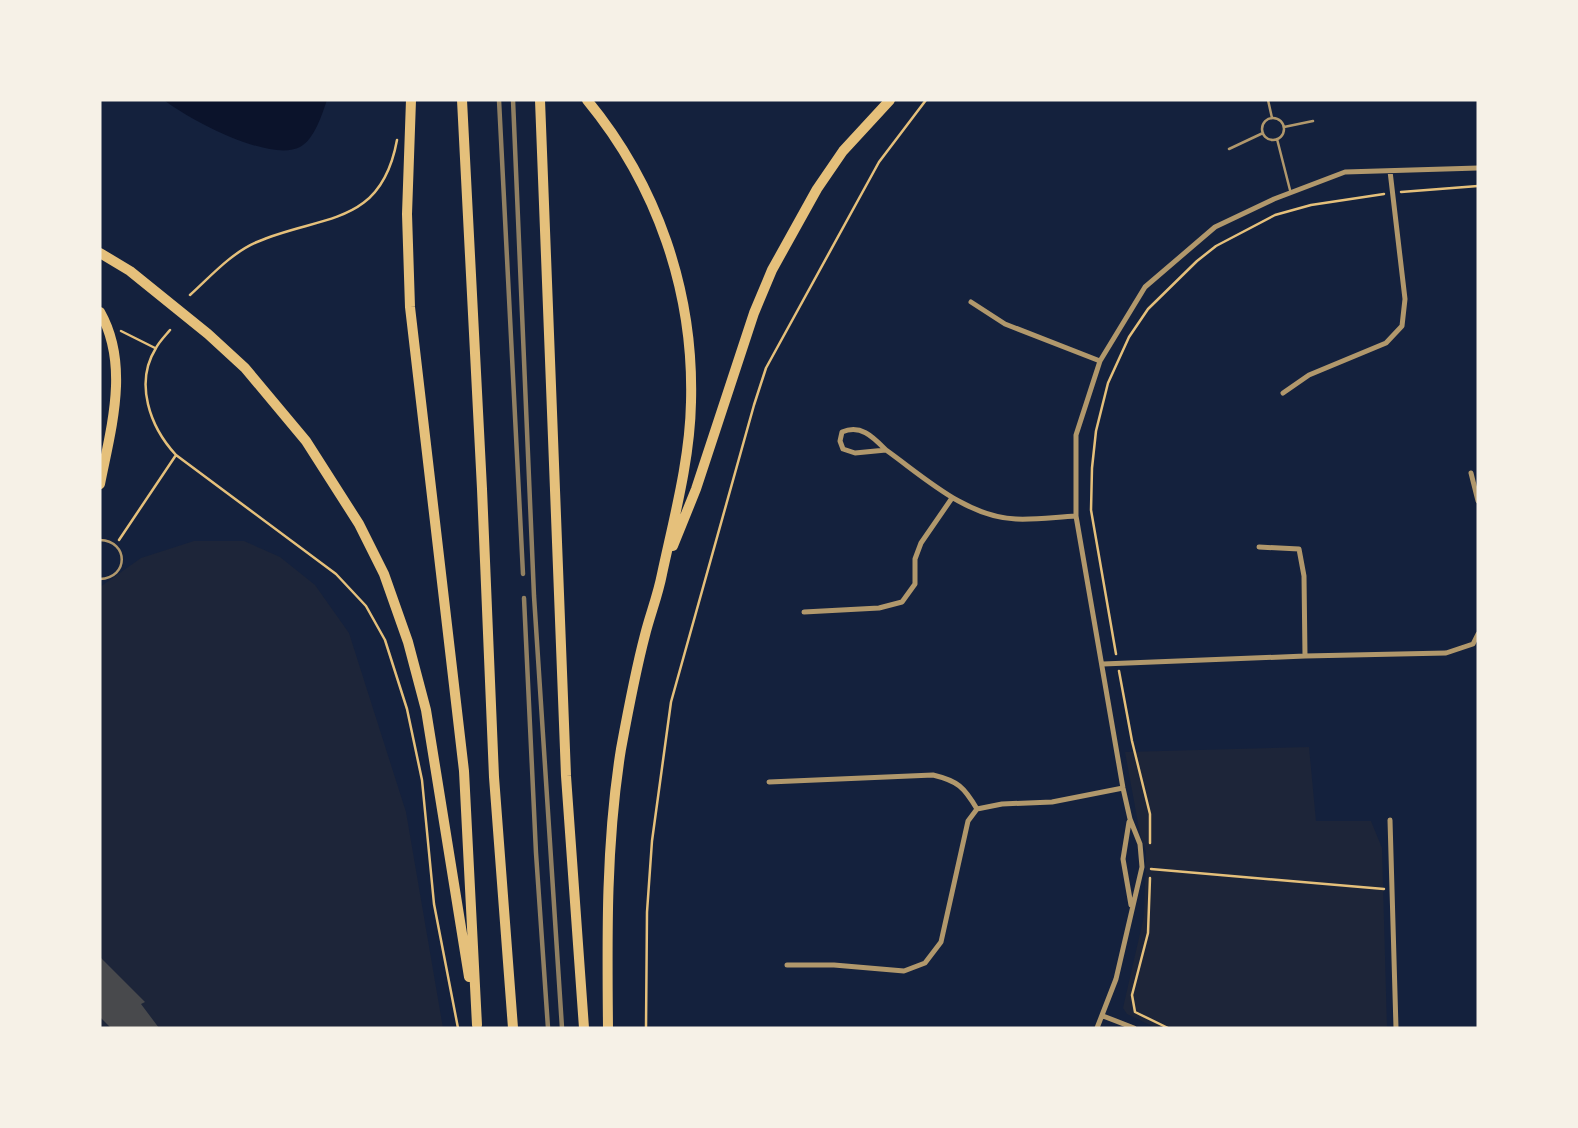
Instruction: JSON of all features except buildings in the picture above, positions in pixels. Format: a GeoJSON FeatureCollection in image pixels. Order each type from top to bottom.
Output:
{"type":"FeatureCollection","features":[{"type":"Feature","properties":{"kind":"highway"},"geometry":{"type":"LineString","coordinates":[[411,100],[407,214],[410,307],[462,748],[477,1027]]}},
{"type":"Feature","properties":{"kind":"highway"},"geometry":{"type":"LineString","coordinates":[[462,100],[494,777],[513,1028]]}},
{"type":"Feature","properties":{"kind":"highway"},"geometry":{"type":"LineString","coordinates":[[540,100],[566,776],[584,1028]]}},
{"type":"Feature","properties":{"kind":"highway"},"geometry":{"type":"LineString","coordinates":[[587,100],[624,150],[659,218],[681,290],[688,328],[691,379],[688,442],[663,569],[631,692],[613,811],[606,932],[608,1028]]}},
{"type":"Feature","properties":{"kind":"highway"},"geometry":{"type":"LineString","coordinates":[[663,569],[696,489],[754,313],[772,270],[823,180],[843,152],[890,100]]}},
{"type":"Feature","properties":{"kind":"highway"},"geometry":{"type":"LineString","coordinates":[[100,253],[130,271],[208,334],[245,368],[320,461],[359,524],[384,574],[408,642],[426,710],[477,1027]]}},
{"type":"Feature","properties":{"kind":"highway"},"geometry":{"type":"LineString","coordinates":[[100,312],[112,338],[117,389],[100,484]]}},
{"type":"Feature","properties":{"kind":"street"},"geometry":{"type":"LineString","coordinates":[[1097,1028],[1116,979],[1142,867],[1140,844],[1130,819],[1123,788],[1076,516],[1076,435],[1100,361],[1145,287],[1215,227],[1274,199],[1345,172],[1478,168]]}},
{"type":"Feature","properties":{"kind":"street"},"geometry":{"type":"LineString","coordinates":[[1283,393],[1309,375],[1386,343],[1402,326],[1405,299],[1390,171]]}},
{"type":"Feature","properties":{"kind":"street"},"geometry":{"type":"LineString","coordinates":[[971,302],[1005,324],[1100,361]]}},
{"type":"Feature","properties":{"kind":"street"},"geometry":{"type":"LineString","coordinates":[[887,450],[855,453],[843,449],[840,441],[842,432],[851,428],[868,432],[887,450],[952,498],[979,511],[1013,519],[1076,516]]}},
{"type":"Feature","properties":{"kind":"street"},"geometry":{"type":"LineString","coordinates":[[1471,473],[1478,500]]}},
{"type":"Feature","properties":{"kind":"street"},"geometry":{"type":"LineString","coordinates":[[804,612],[880,608],[902,602],[915,584],[915,559],[921,543],[952,498]]}},
{"type":"Feature","properties":{"kind":"street"},"geometry":{"type":"LineString","coordinates":[[1259,547],[1299,549],[1304,576],[1305,656]]}},
{"type":"Feature","properties":{"kind":"street"},"geometry":{"type":"LineString","coordinates":[[1103,664],[1446,653],[1473,644],[1478,634]]}},
{"type":"Feature","properties":{"kind":"street"},"geometry":{"type":"LineString","coordinates":[[769,782],[933,775],[953,780],[966,790],[977,809]]}},
{"type":"Feature","properties":{"kind":"street"},"geometry":{"type":"LineString","coordinates":[[787,965],[834,965],[904,971],[925,963],[941,942],[968,821],[977,809],[1002,804],[1052,802],[1123,788]]}},
{"type":"Feature","properties":{"kind":"street"},"geometry":{"type":"LineString","coordinates":[[1130,819],[1123,859],[1132,908]]}},
{"type":"Feature","properties":{"kind":"street"},"geometry":{"type":"LineString","coordinates":[[1390,820],[1396,1028]]}},
{"type":"Feature","properties":{"kind":"street"},"geometry":{"type":"LineString","coordinates":[[1103,1016],[1134,1028]]}},
{"type":"Feature","properties":{"kind":"lane"},"geometry":{"type":"LineString","coordinates":[[1268,100],[1272,118]]}},
{"type":"Feature","properties":{"kind":"lane"},"geometry":{"type":"LineString","coordinates":[[1272,118],[1280,120],[1284,127],[1277,138],[1268,138],[1263,133],[1264,123],[1272,118]]}},
{"type":"Feature","properties":{"kind":"lane"},"geometry":{"type":"LineString","coordinates":[[1284,127],[1313,121]]}},
{"type":"Feature","properties":{"kind":"lane"},"geometry":{"type":"LineString","coordinates":[[1229,149],[1263,133]]}},
{"type":"Feature","properties":{"kind":"lane"},"geometry":{"type":"LineString","coordinates":[[1277,138],[1291,194]]}},
{"type":"Feature","properties":{"kind":"lane"},"geometry":{"type":"LineString","coordinates":[[100,540],[116,545],[122,556],[120,568],[111,577],[100,579]]}},
{"type":"Feature","properties":{"kind":"path"},"geometry":{"type":"LineString","coordinates":[[646,1028],[646,945],[652,841],[671,702],[754,405],[766,368],[879,162],[926,100]]}},
{"type":"Feature","properties":{"kind":"path"},"geometry":{"type":"LineString","coordinates":[[190,295],[218,269],[256,242],[334,220],[352,211],[374,192],[387,175],[397,137]]}},
{"type":"Feature","properties":{"kind":"path"},"geometry":{"type":"LineString","coordinates":[[1150,855],[1150,814],[1132,741],[1091,510],[1096,431],[1108,383],[1129,337],[1148,309],[1198,261],[1216,246],[1275,215],[1311,205],[1394,193],[1478,186]]}},
{"type":"Feature","properties":{"kind":"path"},"geometry":{"type":"LineString","coordinates":[[170,330],[155,348],[147,371],[149,411],[161,436],[176,455],[336,574],[366,606],[386,640],[407,709],[422,780],[434,904],[458,1028]]}},
{"type":"Feature","properties":{"kind":"path"},"geometry":{"type":"LineString","coordinates":[[121,331],[155,348]]}},
{"type":"Feature","properties":{"kind":"path"},"geometry":{"type":"LineString","coordinates":[[116,545],[176,455]]}},
{"type":"Feature","properties":{"kind":"path"},"geometry":{"type":"LineString","coordinates":[[1168,1028],[1135,1012],[1132,995],[1148,933],[1150,869],[1393,890]]}},
{"type":"Feature","properties":{"kind":"shaded area"},"geometry":{"type":"Polygon","coordinates":[[[164,100],[327,100],[310,138],[300,147],[287,150],[269,149],[230,137],[191,118],[164,100]]]}},
{"type":"Feature","properties":{"kind":"shaded area"},"geometry":{"type":"Polygon","coordinates":[[[194,541],[244,541],[280,557],[315,585],[349,633],[406,812],[443,1028],[100,1028],[100,587],[141,558],[194,541]]]}},
{"type":"Feature","properties":{"kind":"shaded area"},"geometry":{"type":"Polygon","coordinates":[[[1309,747],[1316,821],[1371,821],[1382,848],[1387,1028],[1156,1028],[1127,1014],[1123,1008],[1144,916],[1146,852],[1140,834],[1125,752],[1309,747]]]}},
{"type":"Feature","properties":{"kind":"railway"},"geometry":{"type":"LineString","coordinates":[[499,100],[523,574]]}},
{"type":"Feature","properties":{"kind":"railway"},"geometry":{"type":"LineString","coordinates":[[513,100],[534,596],[562,1028]]}},
{"type":"Feature","properties":{"kind":"railway"},"geometry":{"type":"LineString","coordinates":[[524,598],[536,853],[548,1028]]}}]}
